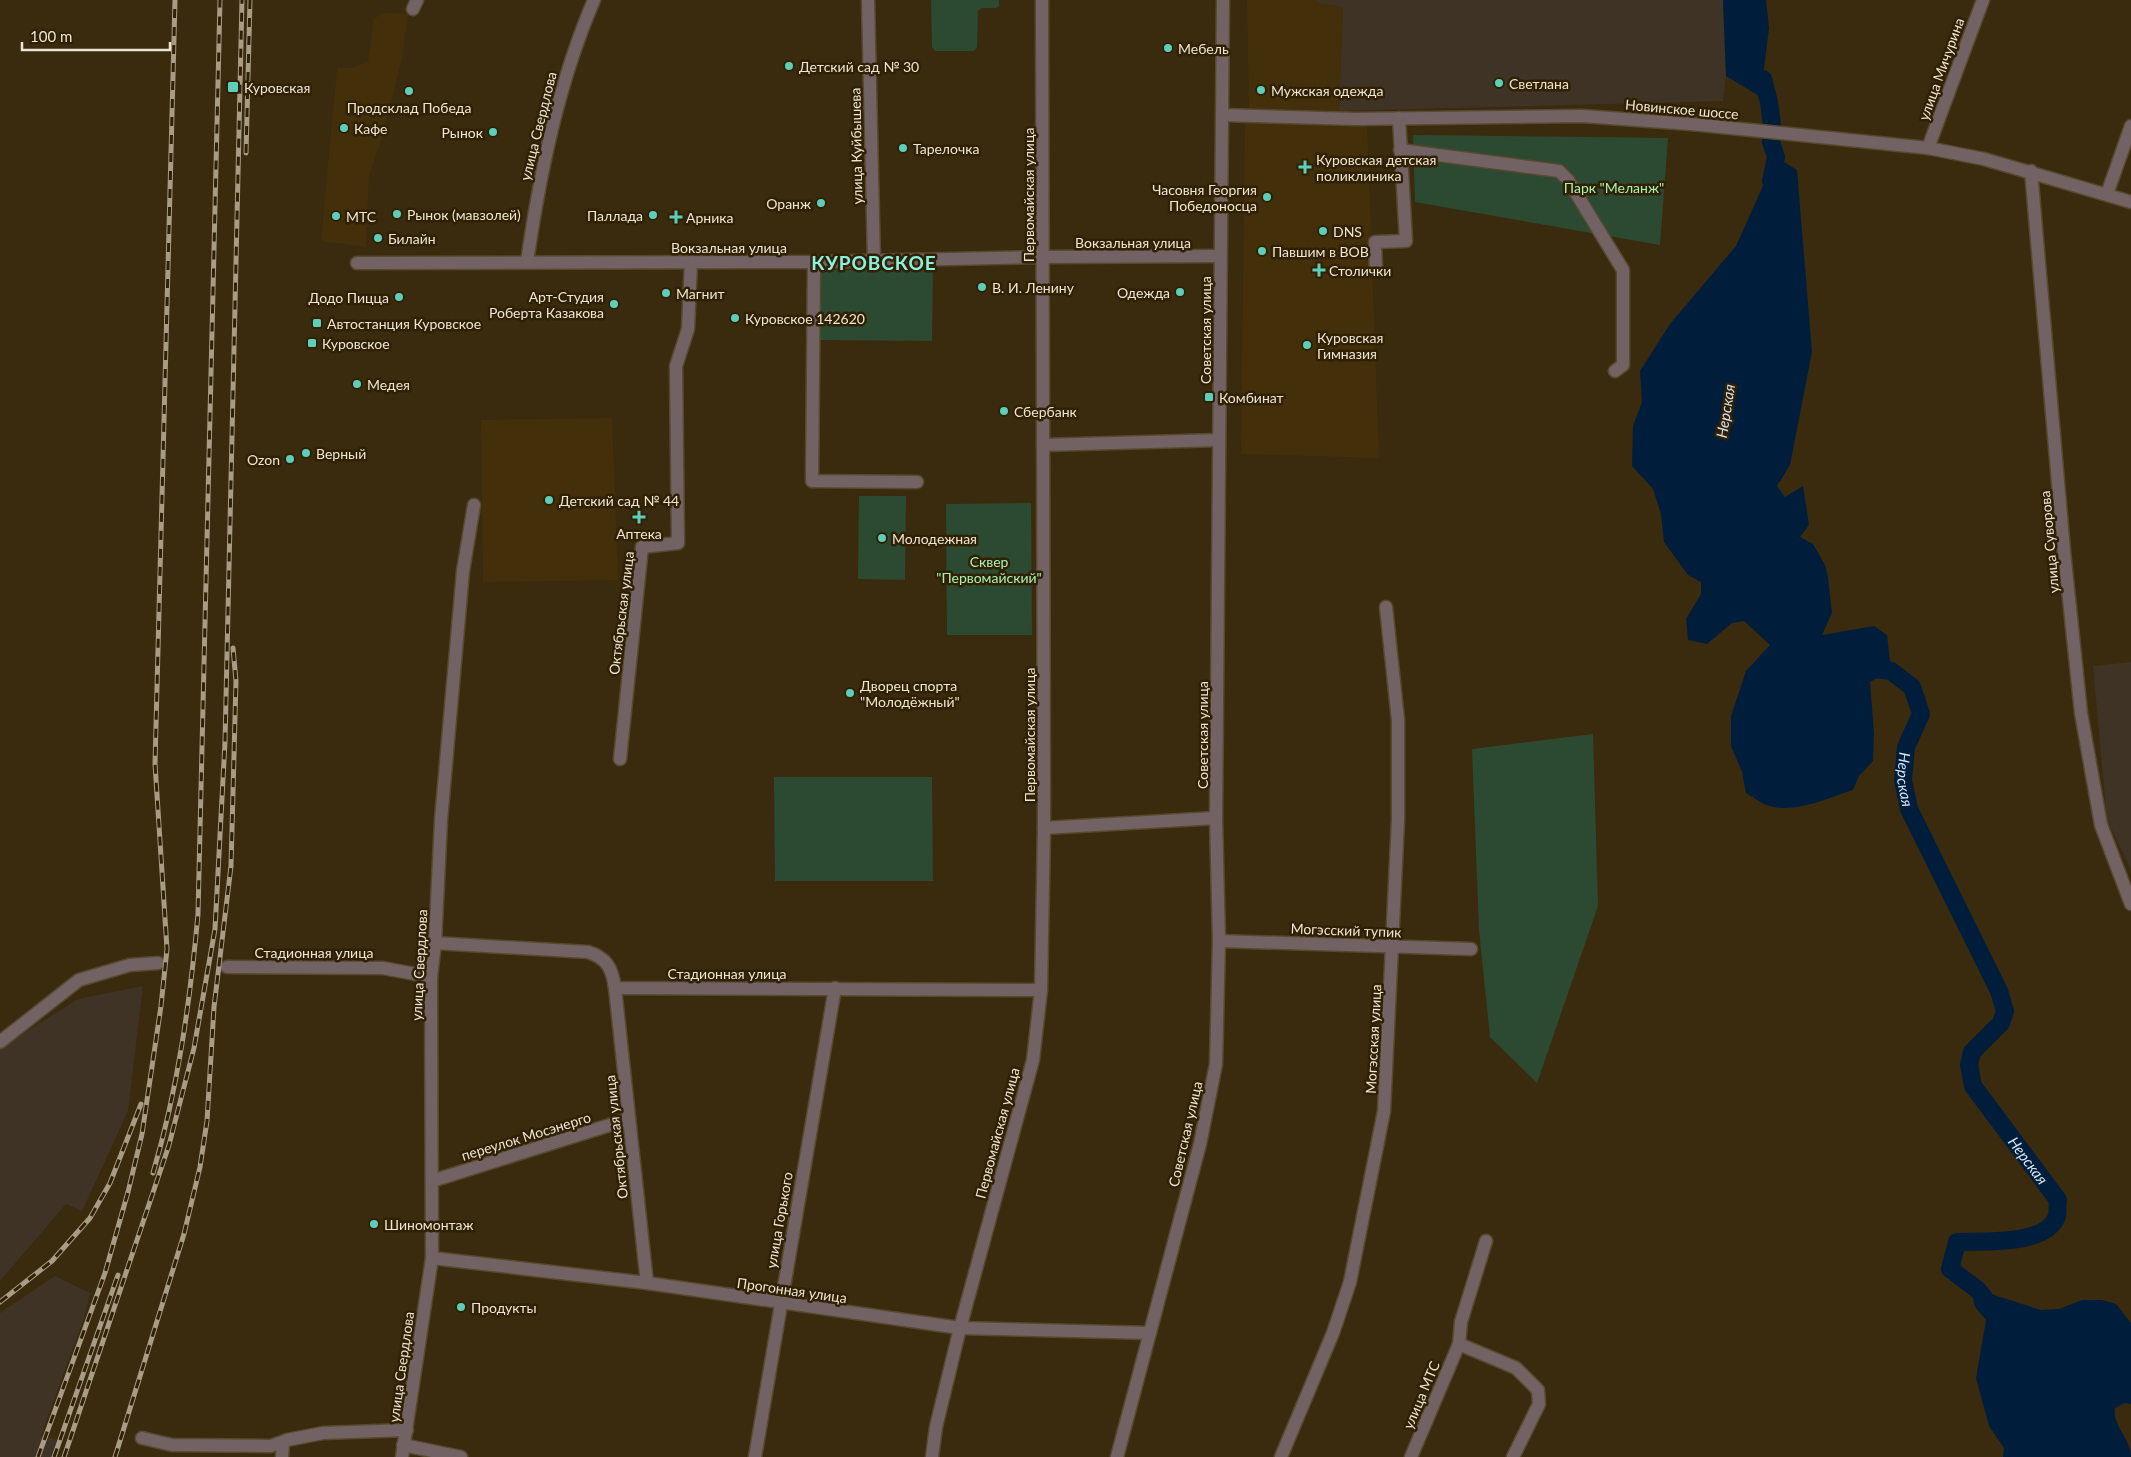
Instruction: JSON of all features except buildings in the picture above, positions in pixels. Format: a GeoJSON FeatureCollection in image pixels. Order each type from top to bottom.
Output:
{"type":"FeatureCollection","features":[{"type":"Feature","properties":{"kind":"street","name":"улица Свердлова"},"geometry":{"type":"LineString","coordinates":[[526,262],[537,188],[560,93],[594,0]]}},
{"type":"Feature","properties":{"kind":"street","name":"улица Куйбышева"},"geometry":{"type":"LineString","coordinates":[[868,0],[874,262]]}},
{"type":"Feature","properties":{"kind":"street","name":"Первомайская улица"},"geometry":{"type":"LineString","coordinates":[[932,1457],[936,1427],[960,1328],[1032,1060],[1041,990],[1044,828],[1042,0]]}},
{"type":"Feature","properties":{"kind":"street","name":"Советская улица"},"geometry":{"type":"LineString","coordinates":[[1117,1457],[1200,1144],[1216,1064],[1219,941],[1216,818],[1223,0]]}},
{"type":"Feature","properties":{"kind":"street","name":"улица Мичурина"},"geometry":{"type":"LineString","coordinates":[[1928,148],[1983,0]]}},
{"type":"Feature","properties":{"kind":"street","name":"Новинское шоссе"},"geometry":{"type":"LineString","coordinates":[[1222,115],[1399,118],[1582,116],[1820,137],[1928,148],[1984,158],[2131,202]]}},
{"type":"Feature","properties":{"kind":"street"},"geometry":{"type":"LineString","coordinates":[[1376,270],[1375,242],[1406,242],[1399,118]]}},
{"type":"Feature","properties":{"kind":"street"},"geometry":{"type":"LineString","coordinates":[[2107,194],[2131,126]]}},
{"type":"Feature","properties":{"kind":"street"},"geometry":{"type":"LineString","coordinates":[[1400,150],[1559,171],[1568,180],[1623,270],[1622,365],[1615,371]]}},
{"type":"Feature","properties":{"kind":"street","name":"улица Суворова"},"geometry":{"type":"LineString","coordinates":[[2031,171],[2064,551],[2081,713],[2101,825],[2131,904]]}},
{"type":"Feature","properties":{"kind":"street","name":"Вокзальная улица"},"geometry":{"type":"LineString","coordinates":[[357,263],[874,262],[1044,257],[1220,256]]}},
{"type":"Feature","properties":{"kind":"street","name":"Октябрьская улица"},"geometry":{"type":"LineString","coordinates":[[620,759],[642,547],[678,543],[676,366],[688,329],[692,262]]}},
{"type":"Feature","properties":{"kind":"street"},"geometry":{"type":"LineString","coordinates":[[814,262],[812,481],[917,482]]}},
{"type":"Feature","properties":{"kind":"street"},"geometry":{"type":"LineString","coordinates":[[1043,445],[1219,440]]}},
{"type":"Feature","properties":{"kind":"street","name":"улица Свердлова"},"geometry":{"type":"LineString","coordinates":[[402,1451],[407,1430],[432,1258],[431,977],[435,943],[442,813],[464,571],[474,504]]}},
{"type":"Feature","properties":{"kind":"street","name":"Могэсская улица"},"geometry":{"type":"LineString","coordinates":[[1281,1457],[1333,1333],[1350,1282],[1384,1110],[1398,820],[1398,720],[1386,607]]}},
{"type":"Feature","properties":{"kind":"street"},"geometry":{"type":"LineString","coordinates":[[1044,828],[1216,818]]}},
{"type":"Feature","properties":{"kind":"street","name":"Могэсский тупик"},"geometry":{"type":"LineString","coordinates":[[1219,941],[1471,949]]}},
{"type":"Feature","properties":{"kind":"street"},"geometry":{"type":"LineString","coordinates":[[435,943],[588,952],[599,956],[612,969],[615,988]]}},
{"type":"Feature","properties":{"kind":"street"},"geometry":{"type":"LineString","coordinates":[[0,1042],[79,980],[130,965],[158,963]]}},
{"type":"Feature","properties":{"kind":"street","name":"Стадионная улица"},"geometry":{"type":"LineString","coordinates":[[227,967],[383,968],[431,977]]}},
{"type":"Feature","properties":{"kind":"street","name":"Октябрьская улица"},"geometry":{"type":"LineString","coordinates":[[615,988],[647,1283]]}},
{"type":"Feature","properties":{"kind":"street","name":"Стадионная улица"},"geometry":{"type":"LineString","coordinates":[[615,988],[1041,990]]}},
{"type":"Feature","properties":{"kind":"street","name":"улица Горького"},"geometry":{"type":"LineString","coordinates":[[755,1457],[835,988]]}},
{"type":"Feature","properties":{"kind":"street","name":"переулок Мосэнерго"},"geometry":{"type":"LineString","coordinates":[[432,1181],[629,1119]]}},
{"type":"Feature","properties":{"kind":"street","name":"улица МТС"},"geometry":{"type":"LineString","coordinates":[[1411,1457],[1458,1344],[1461,1322],[1486,1241]]}},
{"type":"Feature","properties":{"kind":"street","name":"Прогонная улица"},"geometry":{"type":"LineString","coordinates":[[432,1258],[647,1283],[780,1304],[960,1328],[1150,1333]]}},
{"type":"Feature","properties":{"kind":"street"},"geometry":{"type":"LineString","coordinates":[[1458,1344],[1516,1368],[1538,1390],[1539,1404],[1513,1457]]}},
{"type":"Feature","properties":{"kind":"street"},"geometry":{"type":"LineString","coordinates":[[142,1438],[172,1445],[271,1446],[324,1433],[407,1430]]}},
{"type":"Feature","properties":{"kind":"street"},"geometry":{"type":"LineString","coordinates":[[282,1457],[283,1442]]}},
{"type":"Feature","properties":{"kind":"street"},"geometry":{"type":"LineString","coordinates":[[402,1451],[461,1457]]}},
{"type":"Feature","properties":{"kind":"shaded area"},"geometry":{"type":"Polygon","coordinates":[[[1247,0],[1317,0],[1317,3],[1343,7],[1339,111],[1249,108],[1247,0]]]}},
{"type":"Feature","properties":{"kind":"shaded area"},"geometry":{"type":"Polygon","coordinates":[[[1317,0],[1723,0],[1726,76],[1723,101],[1339,111],[1343,7],[1317,3],[1317,0]]]}},
{"type":"Feature","properties":{"kind":"shaded area"},"geometry":{"type":"Polygon","coordinates":[[[382,13],[408,14],[402,58],[381,141],[369,175],[366,247],[321,241],[337,68],[351,68],[368,62],[374,19],[382,13]]]}},
{"type":"Feature","properties":{"kind":"shaded area"},"geometry":{"type":"Polygon","coordinates":[[[1245,122],[1367,123],[1379,458],[1241,454],[1245,122]]]}},
{"type":"Feature","properties":{"kind":"shaded area","name":"Детский сад № 44"},"geometry":{"type":"Polygon","coordinates":[[[612,418],[618,580],[483,582],[481,420],[612,418]]]}},
{"type":"Feature","properties":{"kind":"shaded area"},"geometry":{"type":"Polygon","coordinates":[[[2131,662],[2131,869],[2107,820],[2093,666],[2131,662]]]}},
{"type":"Feature","properties":{"kind":"shaded area"},"geometry":{"type":"Polygon","coordinates":[[[143,986],[128,1111],[82,1211],[66,1204],[0,1281],[0,1048],[78,999],[143,986]]]}},
{"type":"Feature","properties":{"kind":"shaded area"},"geometry":{"type":"Polygon","coordinates":[[[55,1276],[90,1293],[84,1319],[41,1435],[58,1440],[52,1457],[0,1457],[0,1313],[55,1276]]]}},
{"type":"Feature","properties":{"kind":"green space"},"geometry":{"type":"Polygon","coordinates":[[[931,0],[999,0],[999,6],[996,8],[982,8],[978,11],[977,47],[974,51],[935,51],[932,47],[931,0]]]}},
{"type":"Feature","properties":{"kind":"green space","name":"Парк \"Меланж\""},"geometry":{"type":"Polygon","coordinates":[[[1413,135],[1668,138],[1660,245],[1415,202],[1413,135]]]}},
{"type":"Feature","properties":{"kind":"green space"},"geometry":{"type":"Polygon","coordinates":[[[817,270],[933,270],[932,341],[820,340],[817,270]]]}},
{"type":"Feature","properties":{"kind":"green space","name":"Молодежная"},"geometry":{"type":"Polygon","coordinates":[[[859,496],[906,496],[905,580],[858,579],[859,496]]]}},
{"type":"Feature","properties":{"kind":"green space","name":"Сквер \"Первомайский\""},"geometry":{"type":"Polygon","coordinates":[[[1031,503],[1032,635],[947,635],[946,504],[1031,503]]]}},
{"type":"Feature","properties":{"kind":"green space"},"geometry":{"type":"Polygon","coordinates":[[[1593,734],[1598,906],[1537,1083],[1490,1037],[1479,930],[1472,749],[1593,734]]]}},
{"type":"Feature","properties":{"kind":"green space"},"geometry":{"type":"Polygon","coordinates":[[[774,777],[932,777],[933,881],[775,881],[774,777]]]}},
{"type":"Feature","properties":{"kind":"water"},"geometry":{"type":"Polygon","coordinates":[[[1723,0],[1766,0],[1769,28],[1763,77],[1769,102],[1726,76],[1723,0]]]}},
{"type":"Feature","properties":{"kind":"water"},"geometry":{"type":"Polygon","coordinates":[[[1776,157],[1797,170],[1812,352],[1790,465],[1777,486],[1785,497],[1803,486],[1809,525],[1800,537],[1813,544],[1825,565],[1828,577],[1832,613],[1822,635],[1874,626],[1887,635],[1891,671],[1870,682],[1874,733],[1873,761],[1859,776],[1853,790],[1810,804],[1788,808],[1766,805],[1746,793],[1742,772],[1731,746],[1731,716],[1746,671],[1770,645],[1744,621],[1732,623],[1707,644],[1688,640],[1686,619],[1701,594],[1701,582],[1688,575],[1664,542],[1661,514],[1653,489],[1632,466],[1633,426],[1642,402],[1640,371],[1670,324],[1736,246],[1776,157]]]}},
{"type":"Feature","properties":{"kind":"water"},"geometry":{"type":"Polygon","coordinates":[[[1978,1290],[2041,1310],[2059,1309],[2082,1300],[2102,1300],[2116,1304],[2131,1323],[2131,1404],[2125,1403],[2115,1408],[2115,1414],[2116,1421],[2128,1444],[2131,1457],[2003,1457],[2004,1448],[1989,1426],[1976,1378],[1986,1320],[1975,1307],[1973,1298],[1978,1290]]]}},
{"type":"Feature","properties":{"kind":"waterway","name":"Нерская"},"geometry":{"type":"LineString","coordinates":[[1763,79],[1769,102],[1773,133],[1771,142],[1776,157],[1771,181]]}},
{"type":"Feature","properties":{"kind":"waterway","name":"Нерская"},"geometry":{"type":"LineString","coordinates":[[1869,668],[1891,671],[1912,687],[1921,714],[1906,747],[1903,780],[1909,809],[1999,991],[2005,1011],[2001,1023],[1972,1052],[1969,1065],[1973,1086],[2058,1200],[2057,1216],[2051,1226],[2041,1233],[2013,1240],[1957,1242],[1950,1269],[1978,1290],[1993,1309]]}},
{"type":"Feature","properties":{"kind":"railway"},"geometry":{"type":"LineString","coordinates":[[38,1457],[105,1273],[128,1192],[142,1134],[161,1006],[167,949],[155,764],[175,0]]}},
{"type":"Feature","properties":{"kind":"railway"},"geometry":{"type":"LineString","coordinates":[[153,1173],[162,1141],[182,1045],[198,914],[220,0]]}},
{"type":"Feature","properties":{"kind":"railway"},"geometry":{"type":"LineString","coordinates":[[64,1457],[169,1145],[194,1048],[215,929],[225,742],[242,0]]}},
{"type":"Feature","properties":{"kind":"railway"},"geometry":{"type":"LineString","coordinates":[[246,153],[250,0]]}},
{"type":"Feature","properties":{"kind":"railway"},"geometry":{"type":"LineString","coordinates":[[115,1457],[184,1234],[200,1167],[207,1121],[214,1007],[231,866],[236,681],[233,648]]}},
{"type":"Feature","properties":{"kind":"railway"},"geometry":{"type":"LineString","coordinates":[[0,1302],[52,1261],[90,1218],[110,1183],[141,1104]]}},
{"type":"Feature","properties":{"kind":"railway"},"geometry":{"type":"LineString","coordinates":[[54,1457],[118,1275]]}},
{"type":"Feature","properties":{"kind":"place","name":"Мебель"},"geometry":{"type":"Point","coordinates":[1168,48]}},
{"type":"Feature","properties":{"kind":"place","name":"Детский сад № 30"},"geometry":{"type":"Point","coordinates":[789,66]}},
{"type":"Feature","properties":{"kind":"place","name":"Светлана"},"geometry":{"type":"Point","coordinates":[1499,83]}},
{"type":"Feature","properties":{"kind":"place","name":"Куровская"},"geometry":{"type":"Point","coordinates":[233,87]}},
{"type":"Feature","properties":{"kind":"place","name":"Мужская одежда"},"geometry":{"type":"Point","coordinates":[1261,90]}},
{"type":"Feature","properties":{"kind":"place","name":"Продсклад Победа"},"geometry":{"type":"Point","coordinates":[409,91]}},
{"type":"Feature","properties":{"kind":"place","name":"Кафе"},"geometry":{"type":"Point","coordinates":[344,128]}},
{"type":"Feature","properties":{"kind":"place","name":"Рынок"},"geometry":{"type":"Point","coordinates":[493,132]}},
{"type":"Feature","properties":{"kind":"place","name":"Тарелочка"},"geometry":{"type":"Point","coordinates":[903,148]}},
{"type":"Feature","properties":{"kind":"place","name":"Куровская детская поликлиника"},"geometry":{"type":"Point","coordinates":[1305,167]}},
{"type":"Feature","properties":{"kind":"place","name":"Часовня Георгия Победоносца"},"geometry":{"type":"Point","coordinates":[1267,197]}},
{"type":"Feature","properties":{"kind":"place","name":"Оранж"},"geometry":{"type":"Point","coordinates":[821,203]}},
{"type":"Feature","properties":{"kind":"place","name":"Рынок (мавзолей)"},"geometry":{"type":"Point","coordinates":[397,214]}},
{"type":"Feature","properties":{"kind":"place","name":"Паллада"},"geometry":{"type":"Point","coordinates":[653,215]}},
{"type":"Feature","properties":{"kind":"place","name":"МТС"},"geometry":{"type":"Point","coordinates":[336,216]}},
{"type":"Feature","properties":{"kind":"place","name":"Арника"},"geometry":{"type":"Point","coordinates":[676,217]}},
{"type":"Feature","properties":{"kind":"place","name":"DNS"},"geometry":{"type":"Point","coordinates":[1323,231]}},
{"type":"Feature","properties":{"kind":"place","name":"Билайн"},"geometry":{"type":"Point","coordinates":[378,238]}},
{"type":"Feature","properties":{"kind":"place","name":"Павшим в ВОВ"},"geometry":{"type":"Point","coordinates":[1262,251]}},
{"type":"Feature","properties":{"kind":"place","name":"Столички"},"geometry":{"type":"Point","coordinates":[1319,270]}},
{"type":"Feature","properties":{"kind":"place","name":"В. И. Ленину"},"geometry":{"type":"Point","coordinates":[982,287]}},
{"type":"Feature","properties":{"kind":"place","name":"Одежда"},"geometry":{"type":"Point","coordinates":[1180,292]}},
{"type":"Feature","properties":{"kind":"place","name":"Магнит"},"geometry":{"type":"Point","coordinates":[666,293]}},
{"type":"Feature","properties":{"kind":"place","name":"Додо Пицца"},"geometry":{"type":"Point","coordinates":[399,297]}},
{"type":"Feature","properties":{"kind":"place","name":"Арт-Студия Роберта Казакова"},"geometry":{"type":"Point","coordinates":[614,304]}},
{"type":"Feature","properties":{"kind":"place","name":"Куровское 142620"},"geometry":{"type":"Point","coordinates":[735,318]}},
{"type":"Feature","properties":{"kind":"place","name":"Автостанция Куровское"},"geometry":{"type":"Point","coordinates":[317,323]}},
{"type":"Feature","properties":{"kind":"place","name":"Куровское"},"geometry":{"type":"Point","coordinates":[312,343]}},
{"type":"Feature","properties":{"kind":"place","name":"Куровская Гимназия"},"geometry":{"type":"Point","coordinates":[1307,345]}},
{"type":"Feature","properties":{"kind":"place","name":"Медея"},"geometry":{"type":"Point","coordinates":[357,384]}},
{"type":"Feature","properties":{"kind":"place","name":"Комбинат"},"geometry":{"type":"Point","coordinates":[1209,397]}},
{"type":"Feature","properties":{"kind":"place","name":"Сбербанк"},"geometry":{"type":"Point","coordinates":[1004,411]}},
{"type":"Feature","properties":{"kind":"place","name":"Верный"},"geometry":{"type":"Point","coordinates":[306,453]}},
{"type":"Feature","properties":{"kind":"place","name":"Ozon"},"geometry":{"type":"Point","coordinates":[290,459]}},
{"type":"Feature","properties":{"kind":"place","name":"Детский сад № 44"},"geometry":{"type":"Point","coordinates":[549,500]}},
{"type":"Feature","properties":{"kind":"place","name":"Аптека"},"geometry":{"type":"Point","coordinates":[639,517]}},
{"type":"Feature","properties":{"kind":"place","name":"Молодежная"},"geometry":{"type":"Point","coordinates":[882,538]}},
{"type":"Feature","properties":{"kind":"place","name":"Дворец спорта \"Молодёжный\""},"geometry":{"type":"Point","coordinates":[850,693]}},
{"type":"Feature","properties":{"kind":"place","name":"Шиномонтаж"},"geometry":{"type":"Point","coordinates":[374,1224]}},
{"type":"Feature","properties":{"kind":"place","name":"Продукты"},"geometry":{"type":"Point","coordinates":[461,1307]}},
{"type":"Feature","properties":{"kind":"district","name":"КУРОВСКОЕ"},"geometry":{"type":"Point","coordinates":[874,262]}}]}
